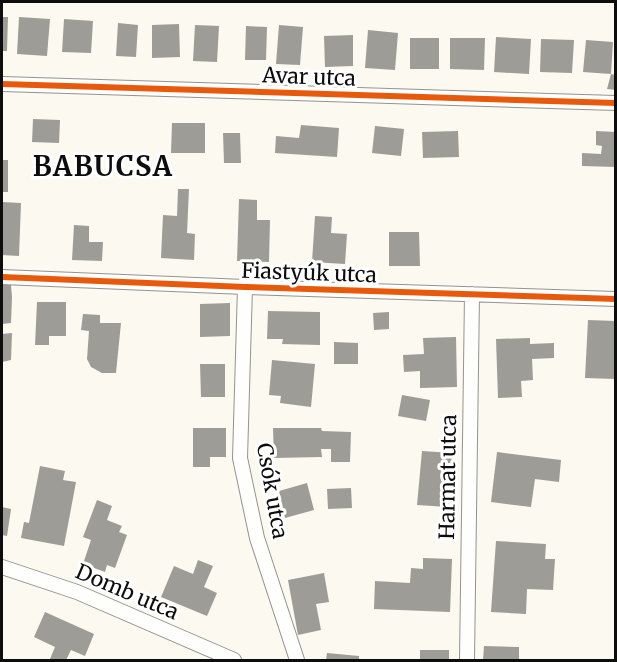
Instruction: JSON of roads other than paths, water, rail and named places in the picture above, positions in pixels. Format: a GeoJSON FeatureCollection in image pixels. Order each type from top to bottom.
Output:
{"type":"FeatureCollection","features":[{"type":"Feature","properties":{"kind":"street","name":"Avar utca"},"geometry":{"type":"LineString","coordinates":[[2,84],[615,104]]}},
{"type":"Feature","properties":{"kind":"street","name":"Fiastyúk utca"},"geometry":{"type":"LineString","coordinates":[[2,277],[245,288],[615,299]]}},
{"type":"Feature","properties":{"kind":"street","name":"Csók utca"},"geometry":{"type":"LineString","coordinates":[[245,288],[240,458],[257,538],[297,660]]}},
{"type":"Feature","properties":{"kind":"street","name":"Harmat utca"},"geometry":{"type":"LineString","coordinates":[[467,660],[472,294]]}},
{"type":"Feature","properties":{"kind":"street","name":"Domb utca"},"geometry":{"type":"LineString","coordinates":[[2,567],[77,592],[234,660]]}},
{"type":"Feature","properties":{"kind":"district","name":"BABUCSA"},"geometry":{"type":"Point","coordinates":[103,167]}}]}
